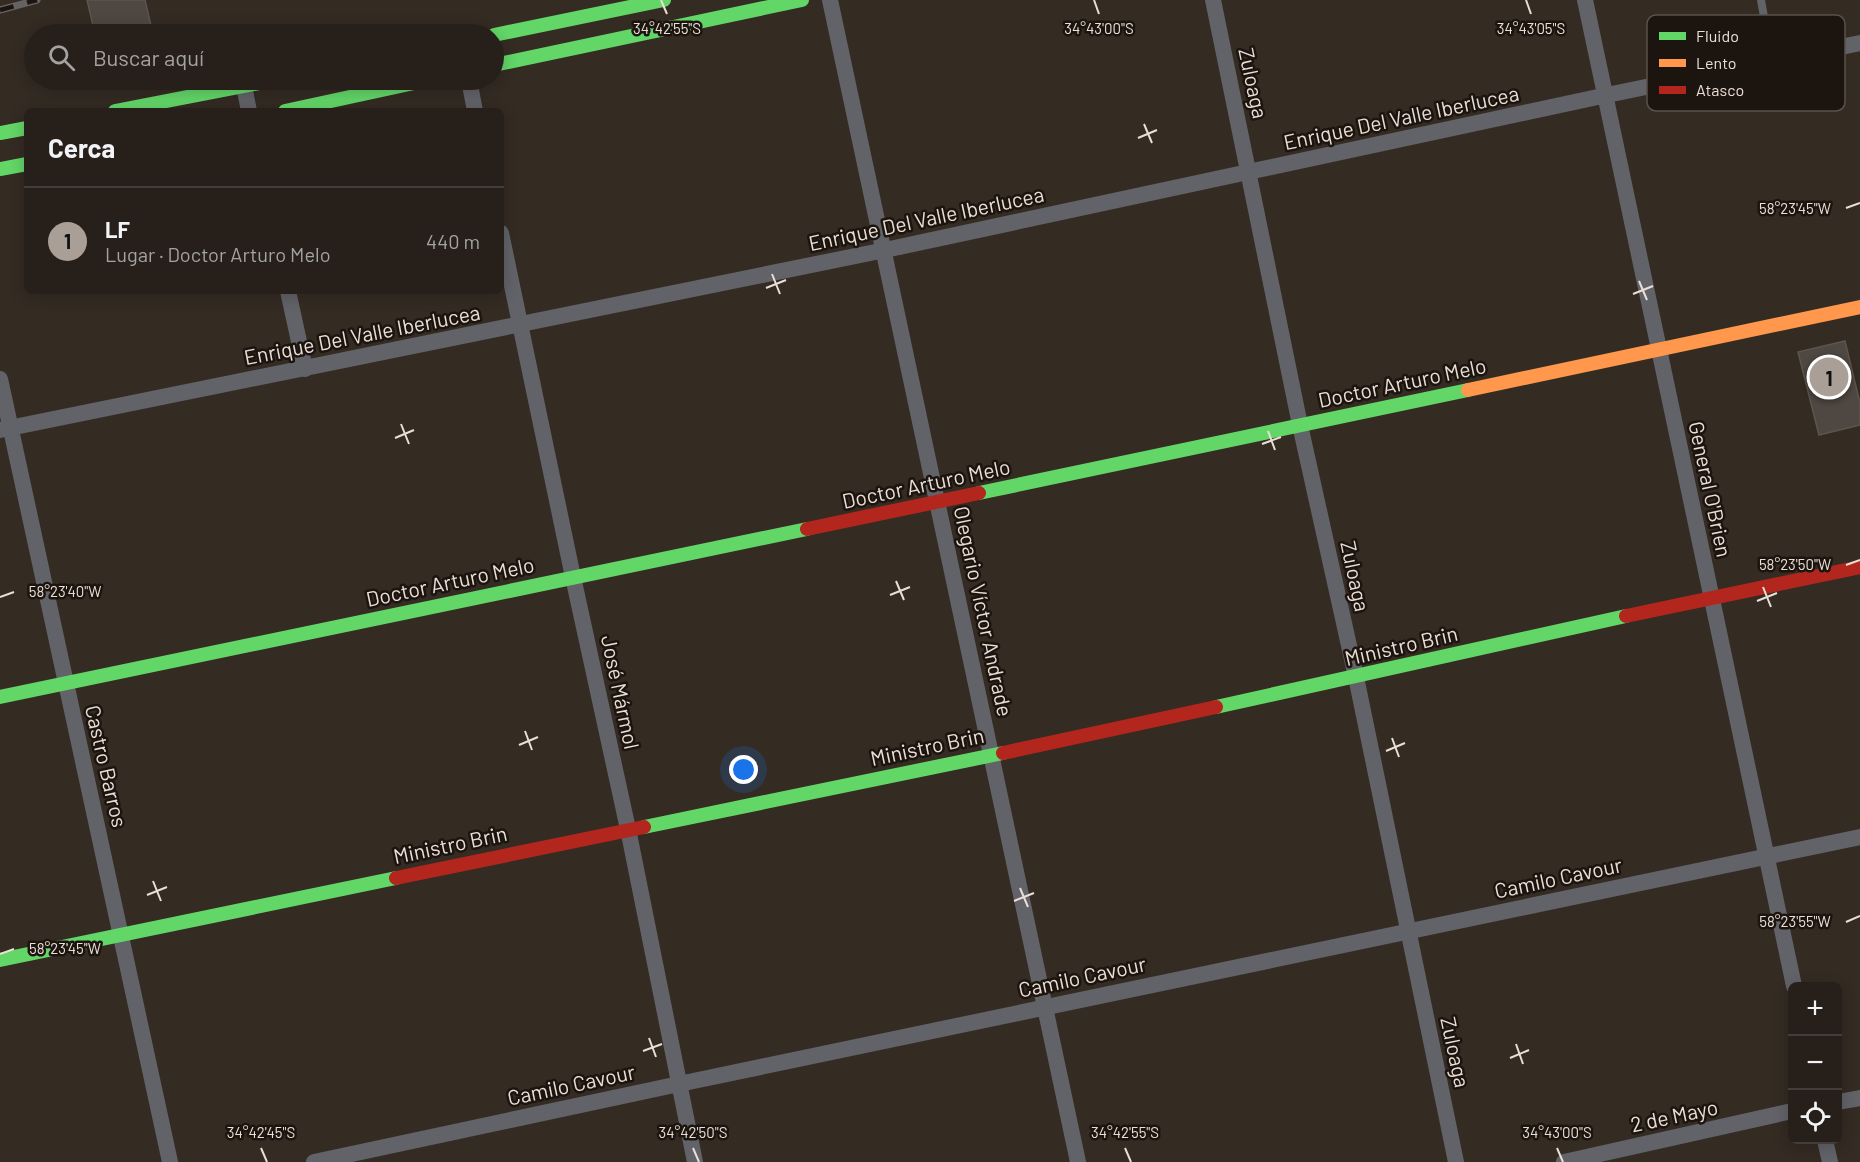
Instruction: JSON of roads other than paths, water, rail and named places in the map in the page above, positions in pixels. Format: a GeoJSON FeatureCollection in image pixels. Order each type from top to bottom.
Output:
{"type":"FeatureCollection","features":[{"type":"Feature","properties":{"kind":"street"},"geometry":{"type":"LineString","coordinates":[[504,33],[664,0]]}},
{"type":"Feature","properties":{"kind":"street"},"geometry":{"type":"LineString","coordinates":[[504,63],[802,0]]}},
{"type":"Feature","properties":{"kind":"street","name":"Olegario Víctor Andrade"},"geometry":{"type":"LineString","coordinates":[[830,0],[1078,1162]]}},
{"type":"Feature","properties":{"kind":"street","name":"Zuloaga"},"geometry":{"type":"LineString","coordinates":[[1213,0],[1300,425],[1356,676],[1456,1162]]}},
{"type":"Feature","properties":{"kind":"street","name":"General O'Brien"},"geometry":{"type":"LineString","coordinates":[[1585,0],[1607,95],[1793,982]]}},
{"type":"Feature","properties":{"kind":"street","name":"Enrique Del Valle Iberlucea"},"geometry":{"type":"LineString","coordinates":[[1845,46],[1860,43]]}},
{"type":"Feature","properties":{"kind":"street","name":"Enrique Del Valle Iberlucea"},"geometry":{"type":"LineString","coordinates":[[6,429],[885,250],[1647,87]]}},
{"type":"Feature","properties":{"kind":"street"},"geometry":{"type":"LineString","coordinates":[[130,108],[223,90]]}},
{"type":"Feature","properties":{"kind":"street"},"geometry":{"type":"LineString","coordinates":[[245,90],[248,108]]}},
{"type":"Feature","properties":{"kind":"street"},"geometry":{"type":"LineString","coordinates":[[299,108],[382,90]]}},
{"type":"Feature","properties":{"kind":"street"},"geometry":{"type":"LineString","coordinates":[[471,90],[475,108]]}},
{"type":"Feature","properties":{"kind":"street"},"geometry":{"type":"LineString","coordinates":[[0,134],[24,129]]}},
{"type":"Feature","properties":{"kind":"street"},"geometry":{"type":"LineString","coordinates":[[0,169],[24,165]]}},
{"type":"Feature","properties":{"kind":"street","name":"José Mármol"},"geometry":{"type":"LineString","coordinates":[[504,248],[628,829],[695,1162]]}},
{"type":"Feature","properties":{"kind":"street"},"geometry":{"type":"LineString","coordinates":[[289,294],[305,369]]}},
{"type":"Feature","properties":{"kind":"street","name":"Doctor Arturo Melo"},"geometry":{"type":"LineString","coordinates":[[0,697],[1860,307]]}},
{"type":"Feature","properties":{"kind":"street","name":"Castro Barros"},"geometry":{"type":"LineString","coordinates":[[0,379],[6,429],[65,683],[170,1162]]}},
{"type":"Feature","properties":{"kind":"street","name":"Ministro Brin"},"geometry":{"type":"LineString","coordinates":[[0,960],[992,754],[1711,597],[1860,567]]}},
{"type":"Feature","properties":{"kind":"street","name":"Camilo Cavour"},"geometry":{"type":"LineString","coordinates":[[314,1162],[1860,837]]}},
{"type":"Feature","properties":{"kind":"street"},"geometry":{"type":"LineString","coordinates":[[1842,1101],[1860,1098]]}},
{"type":"Feature","properties":{"kind":"street","name":"2 de Mayo"},"geometry":{"type":"LineString","coordinates":[[1564,1162],[1788,1113]]}},
{"type":"Feature","properties":{"kind":"street"},"geometry":{"type":"LineString","coordinates":[[1826,1144],[1830,1162]]}},
{"type":"Feature","properties":{"kind":"lane"},"geometry":{"type":"LineString","coordinates":[[1761,0],[1764,15]]}},
{"type":"Feature","properties":{"kind":"railway"},"geometry":{"type":"LineString","coordinates":[[0,10],[37,0]]}},
{"type":"Feature","properties":{"kind":"place","name":"LF"},"geometry":{"type":"Point","coordinates":[1829,377]}}]}
